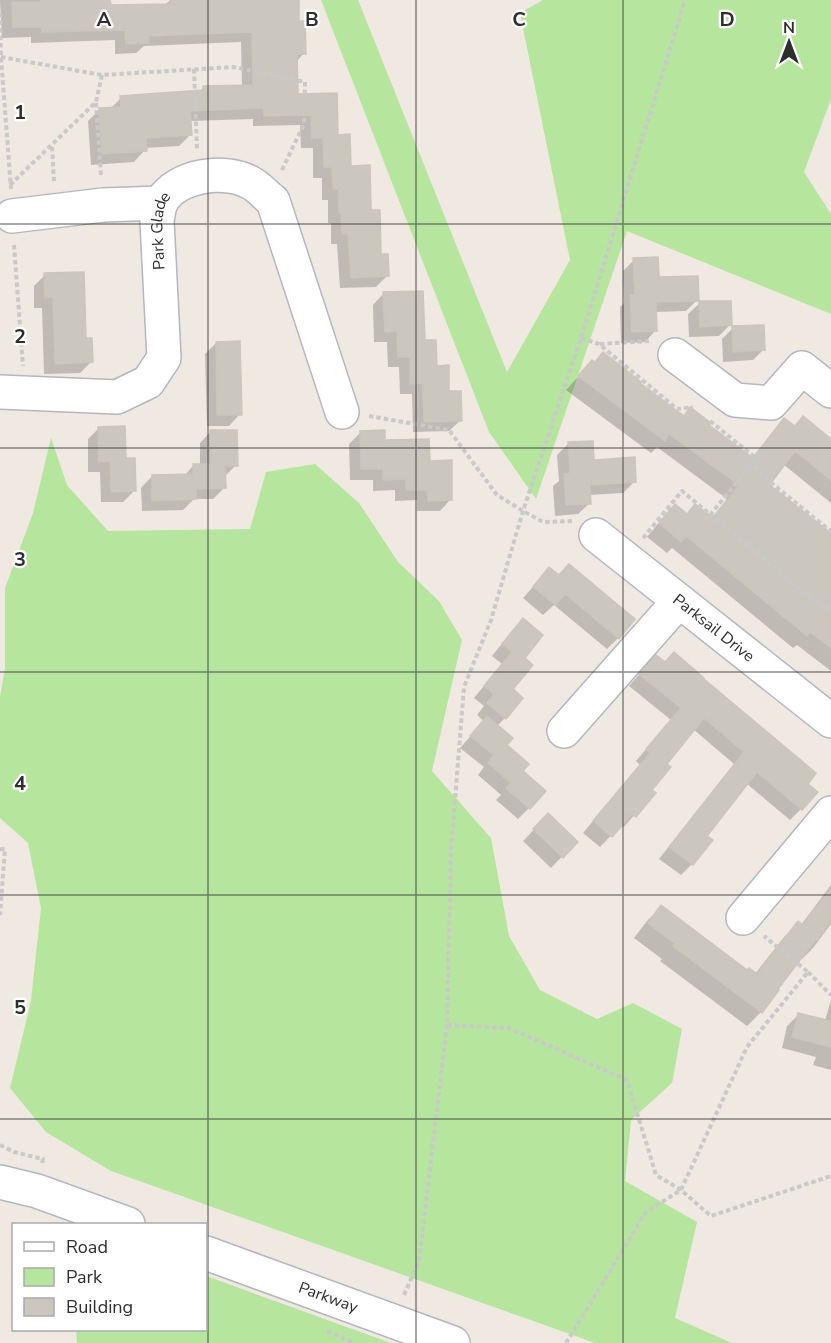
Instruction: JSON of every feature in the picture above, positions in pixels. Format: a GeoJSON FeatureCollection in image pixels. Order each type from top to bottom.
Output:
{"type":"FeatureCollection","features":[{"type":"Feature","properties":{"kind":"street","name":"Park Glade"},"geometry":{"type":"LineString","coordinates":[[0,392],[117,397],[148,382],[164,358],[157,221],[161,203],[177,186],[198,177],[228,175],[252,183],[268,197]]}},
{"type":"Feature","properties":{"kind":"street"},"geometry":{"type":"LineString","coordinates":[[268,197],[273,201],[342,412]]}},
{"type":"Feature","properties":{"kind":"street"},"geometry":{"type":"LineString","coordinates":[[11,200],[56,210],[103,205],[161,203]]}},
{"type":"Feature","properties":{"kind":"street"},"geometry":{"type":"LineString","coordinates":[[675,355],[735,400],[771,403],[801,368],[831,391]]}},
{"type":"Feature","properties":{"kind":"street","name":"Parksail Drive"},"geometry":{"type":"LineString","coordinates":[[597,537],[831,721]]}},
{"type":"Feature","properties":{"kind":"street"},"geometry":{"type":"LineString","coordinates":[[564,731],[679,601]]}},
{"type":"Feature","properties":{"kind":"street"},"geometry":{"type":"LineString","coordinates":[[743,918],[831,813]]}},
{"type":"Feature","properties":{"kind":"street"},"geometry":{"type":"LineString","coordinates":[[0,1169],[36,1191]]}},
{"type":"Feature","properties":{"kind":"street"},"geometry":{"type":"LineString","coordinates":[[0,1182],[36,1191],[125,1223]]}},
{"type":"Feature","properties":{"kind":"street","name":"Parkway"},"geometry":{"type":"LineString","coordinates":[[207,1253],[453,1343]]}},
{"type":"Feature","properties":{"kind":"path"},"geometry":{"type":"LineString","coordinates":[[402,1300],[419,1261],[447,1025],[451,850],[464,687],[491,620],[685,0]]}},
{"type":"Feature","properties":{"kind":"path"},"geometry":{"type":"LineString","coordinates":[[0,57],[102,75],[234,67],[305,82],[305,99]]}},
{"type":"Feature","properties":{"kind":"path"},"geometry":{"type":"LineString","coordinates":[[194,69],[198,177]]}},
{"type":"Feature","properties":{"kind":"path"},"geometry":{"type":"LineString","coordinates":[[102,75],[96,102],[103,205]]}},
{"type":"Feature","properties":{"kind":"path"},"geometry":{"type":"LineString","coordinates":[[11,200],[51,146],[96,102]]}},
{"type":"Feature","properties":{"kind":"path"},"geometry":{"type":"LineString","coordinates":[[268,197],[304,124],[304,115]]}},
{"type":"Feature","properties":{"kind":"path"},"geometry":{"type":"LineString","coordinates":[[51,146],[56,210]]}},
{"type":"Feature","properties":{"kind":"path"},"geometry":{"type":"LineString","coordinates":[[581,338],[599,344],[677,409],[692,406],[757,459]]}},
{"type":"Feature","properties":{"kind":"path"},"geometry":{"type":"LineString","coordinates":[[599,344],[658,340],[675,355]]}},
{"type":"Feature","properties":{"kind":"path"},"geometry":{"type":"LineString","coordinates":[[342,412],[449,430],[497,495],[543,522],[594,521],[597,537]]}},
{"type":"Feature","properties":{"kind":"path"},"geometry":{"type":"LineString","coordinates":[[710,515],[757,459]]}},
{"type":"Feature","properties":{"kind":"path"},"geometry":{"type":"LineString","coordinates":[[757,459],[757,471],[831,530]]}},
{"type":"Feature","properties":{"kind":"path"},"geometry":{"type":"LineString","coordinates":[[626,560],[682,491],[822,607],[831,608]]}},
{"type":"Feature","properties":{"kind":"path"},"geometry":{"type":"LineString","coordinates":[[0,849],[5,849],[0,915]]}},
{"type":"Feature","properties":{"kind":"path"},"geometry":{"type":"LineString","coordinates":[[743,918],[808,972],[831,995]]}},
{"type":"Feature","properties":{"kind":"path"},"geometry":{"type":"LineString","coordinates":[[566,1343],[646,1212],[681,1190],[747,1047],[808,972]]}},
{"type":"Feature","properties":{"kind":"path"},"geometry":{"type":"LineString","coordinates":[[447,1025],[510,1028],[627,1080],[656,1175],[681,1190],[711,1216],[831,1176]]}},
{"type":"Feature","properties":{"kind":"green space"},"geometry":{"type":"Polygon","coordinates":[[[321,0],[358,0],[507,372],[570,260],[520,13],[543,0],[831,0],[831,99],[804,172],[831,214],[831,314],[627,231],[536,499],[489,432],[321,0]]]}},
{"type":"Feature","properties":{"kind":"green space"},"geometry":{"type":"Polygon","coordinates":[[[51,438],[67,485],[108,531],[250,529],[266,472],[315,464],[359,503],[398,562],[439,601],[462,640],[432,771],[491,838],[509,936],[540,990],[597,1019],[633,1003],[682,1029],[672,1083],[631,1120],[625,1181],[697,1222],[675,1318],[732,1343],[595,1343],[111,1171],[46,1132],[10,1088],[31,1001],[41,908],[28,843],[0,818],[0,697],[5,668],[5,588],[33,513],[51,438]]]}},
{"type":"Feature","properties":{"kind":"green space"},"geometry":{"type":"Polygon","coordinates":[[[207,1276],[391,1343],[77,1343],[76,1331],[207,1331],[207,1276]]]}},
{"type":"Feature","properties":{"kind":"building"},"geometry":{"type":"Polygon","coordinates":[[[41,0],[110,0],[111,5],[170,4],[170,0],[299,0],[299,21],[305,21],[306,54],[297,54],[298,94],[337,93],[338,135],[350,134],[351,166],[370,165],[371,210],[380,210],[381,254],[388,254],[389,276],[351,278],[348,234],[342,234],[338,189],[333,189],[332,167],[324,167],[323,138],[312,138],[311,115],[264,116],[264,108],[190,111],[192,135],[146,138],[147,151],[102,154],[99,108],[121,107],[120,96],[203,90],[203,86],[253,85],[252,32],[149,36],[149,43],[126,44],[125,30],[42,32],[42,27],[13,27],[12,2],[41,2],[41,0]]]}},
{"type":"Feature","properties":{"kind":"building"},"geometry":{"type":"Polygon","coordinates":[[[658,257],[659,277],[698,276],[699,301],[656,302],[657,331],[632,332],[630,295],[635,295],[633,258],[658,257]]]}},
{"type":"Feature","properties":{"kind":"building"},"geometry":{"type":"Polygon","coordinates":[[[84,272],[86,338],[92,338],[93,362],[55,364],[53,297],[45,298],[44,273],[84,272]]]}},
{"type":"Feature","properties":{"kind":"building"},"geometry":{"type":"Polygon","coordinates":[[[423,291],[425,340],[436,340],[437,366],[449,365],[449,391],[461,391],[462,421],[424,422],[423,383],[410,384],[410,357],[398,357],[397,331],[385,332],[383,292],[423,291]]]}},
{"type":"Feature","properties":{"kind":"building"},"geometry":{"type":"Polygon","coordinates":[[[699,301],[731,301],[732,325],[700,327],[699,301]]]}},
{"type":"Feature","properties":{"kind":"building"},"geometry":{"type":"Polygon","coordinates":[[[764,325],[765,350],[733,352],[732,326],[764,325]]]}},
{"type":"Feature","properties":{"kind":"building"},"geometry":{"type":"Polygon","coordinates":[[[240,341],[242,415],[217,415],[216,342],[240,341]]]}},
{"type":"Feature","properties":{"kind":"building"},"geometry":{"type":"Polygon","coordinates":[[[603,352],[684,416],[690,407],[711,423],[709,425],[753,458],[784,418],[795,426],[803,416],[831,439],[831,480],[795,451],[771,486],[831,533],[831,648],[810,632],[807,636],[686,536],[681,542],[659,523],[675,504],[687,514],[695,504],[713,518],[739,485],[669,434],[665,441],[578,376],[592,360],[595,362],[603,352]]]}},
{"type":"Feature","properties":{"kind":"building"},"geometry":{"type":"Polygon","coordinates":[[[125,426],[126,458],[135,458],[136,491],[111,492],[110,461],[99,462],[98,427],[125,426]]]}},
{"type":"Feature","properties":{"kind":"building"},"geometry":{"type":"Polygon","coordinates":[[[210,430],[237,430],[238,466],[225,466],[226,488],[196,489],[196,499],[152,501],[152,475],[193,474],[193,464],[211,464],[210,430]]]}},
{"type":"Feature","properties":{"kind":"building"},"geometry":{"type":"Polygon","coordinates":[[[385,430],[385,440],[429,439],[430,461],[452,460],[452,500],[428,501],[427,490],[406,490],[406,479],[383,480],[383,469],[361,469],[360,431],[385,430]]]}},
{"type":"Feature","properties":{"kind":"building"},"geometry":{"type":"Polygon","coordinates":[[[593,441],[594,460],[635,457],[636,482],[590,485],[591,504],[566,505],[564,474],[570,473],[568,442],[593,441]]]}},
{"type":"Feature","properties":{"kind":"building"},"geometry":{"type":"Polygon","coordinates":[[[569,564],[635,619],[619,639],[565,594],[556,605],[533,587],[549,567],[559,575],[569,564]]]}},
{"type":"Feature","properties":{"kind":"building"},"geometry":{"type":"Polygon","coordinates":[[[523,618],[543,635],[525,658],[533,665],[513,689],[523,698],[506,719],[487,703],[494,694],[484,686],[512,652],[502,644],[523,618]]]}},
{"type":"Feature","properties":{"kind":"building"},"geometry":{"type":"Polygon","coordinates":[[[674,652],[816,773],[808,784],[818,792],[802,810],[757,772],[707,836],[713,840],[693,865],[669,847],[744,752],[704,718],[667,764],[671,767],[652,790],[656,793],[636,817],[632,814],[612,837],[593,821],[650,753],[646,749],[681,708],[639,674],[656,655],[665,662],[674,652]]]}},
{"type":"Feature","properties":{"kind":"building"},"geometry":{"type":"Polygon","coordinates":[[[487,716],[513,738],[507,745],[529,764],[523,771],[546,791],[530,809],[506,788],[511,783],[488,763],[494,755],[470,736],[487,716]]]}},
{"type":"Feature","properties":{"kind":"building"},"geometry":{"type":"Polygon","coordinates":[[[548,813],[578,842],[563,858],[533,829],[548,813]]]}},
{"type":"Feature","properties":{"kind":"building"},"geometry":{"type":"Polygon","coordinates":[[[831,888],[831,921],[762,1013],[673,946],[675,944],[648,923],[661,905],[747,970],[749,968],[757,974],[798,921],[803,925],[831,888]]]}},
{"type":"Feature","properties":{"kind":"building"},"geometry":{"type":"Polygon","coordinates":[[[798,1013],[831,1021],[831,1047],[792,1037],[798,1013]]]}}]}
